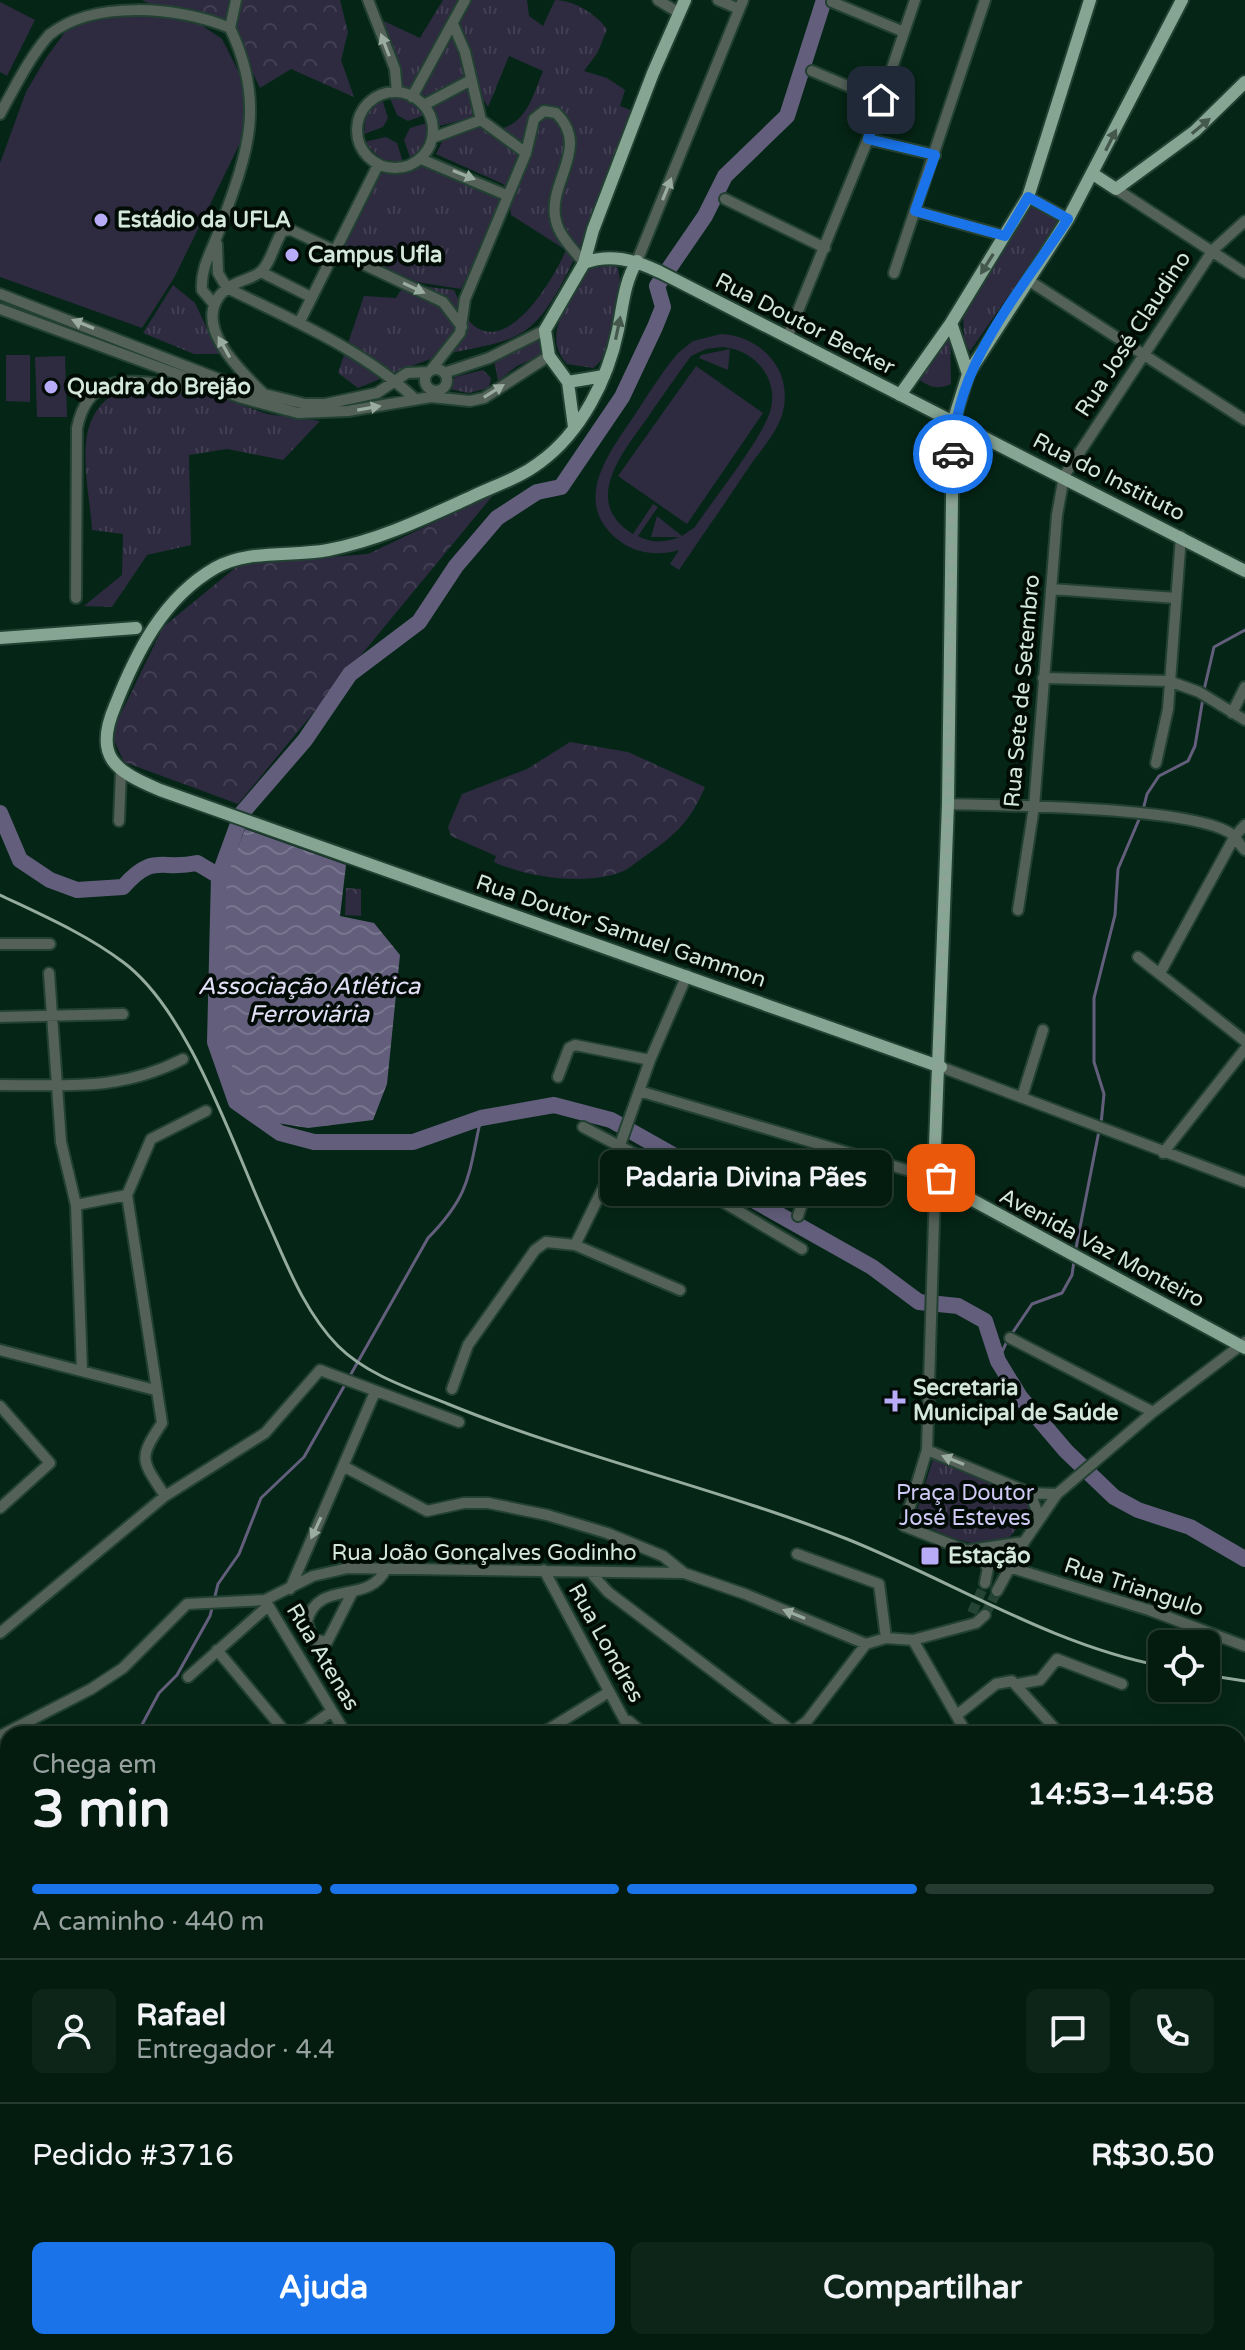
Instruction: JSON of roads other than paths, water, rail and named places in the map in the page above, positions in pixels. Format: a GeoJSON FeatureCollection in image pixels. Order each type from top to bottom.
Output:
{"type":"FeatureCollection","features":[{"type":"Feature","properties":{"kind":"main road"},"geometry":{"type":"LineString","coordinates":[[574,427],[568,382],[549,356],[545,330],[584,263],[685,0]]}},
{"type":"Feature","properties":{"kind":"main road"},"geometry":{"type":"LineString","coordinates":[[900,395],[951,323],[1028,197],[1090,0]]}},
{"type":"Feature","properties":{"kind":"main road"},"geometry":{"type":"LineString","coordinates":[[934,1180],[941,1067],[948,804],[953,422],[968,374],[1068,219],[1182,0]]}},
{"type":"Feature","properties":{"kind":"main road"},"geometry":{"type":"LineString","coordinates":[[1093,174],[1116,189],[1195,131],[1244,85]]}},
{"type":"Feature","properties":{"kind":"main road"},"geometry":{"type":"LineString","coordinates":[[591,239],[602,258]]}},
{"type":"Feature","properties":{"kind":"main road","name":"Rua Doutor Becker"},"geometry":{"type":"LineString","coordinates":[[584,263],[602,258],[637,261],[953,422]]}},
{"type":"Feature","properties":{"kind":"main road"},"geometry":{"type":"LineString","coordinates":[[618,259],[626,279]]}},
{"type":"Feature","properties":{"kind":"main road"},"geometry":{"type":"LineString","coordinates":[[121,771],[109,755],[105,733],[145,631],[202,578],[226,563],[243,557],[327,550],[419,523],[515,478],[550,454],[574,427],[604,376],[618,334],[626,279],[637,261]]}},
{"type":"Feature","properties":{"kind":"main road"},"geometry":{"type":"LineString","coordinates":[[951,323],[968,374]]}},
{"type":"Feature","properties":{"kind":"main road"},"geometry":{"type":"LineString","coordinates":[[568,382],[604,376]]}},
{"type":"Feature","properties":{"kind":"main road","name":"Rua do Instituto"},"geometry":{"type":"LineString","coordinates":[[953,422],[1245,571]]}},
{"type":"Feature","properties":{"kind":"main road"},"geometry":{"type":"LineString","coordinates":[[0,638],[145,631]]}},
{"type":"Feature","properties":{"kind":"main road","name":"Rua Doutor Samuel Gammon"},"geometry":{"type":"LineString","coordinates":[[121,771],[260,826],[941,1067]]}},
{"type":"Feature","properties":{"kind":"main road","name":"Avenida Vaz Monteiro"},"geometry":{"type":"LineString","coordinates":[[934,1180],[1244,1345]]}},
{"type":"Feature","properties":{"kind":"street"},"geometry":{"type":"LineString","coordinates":[[236,0],[230,28],[249,75],[251,120],[242,165],[202,283],[213,303],[213,317],[223,347],[268,397]]}},
{"type":"Feature","properties":{"kind":"street"},"geometry":{"type":"LineString","coordinates":[[368,0],[395,69],[397,92]]}},
{"type":"Feature","properties":{"kind":"street"},"geometry":{"type":"LineString","coordinates":[[412,97],[465,0]]}},
{"type":"Feature","properties":{"kind":"street"},"geometry":{"type":"LineString","coordinates":[[658,0],[679,13]]}},
{"type":"Feature","properties":{"kind":"street"},"geometry":{"type":"LineString","coordinates":[[637,261],[741,4],[718,0]]}},
{"type":"Feature","properties":{"kind":"street"},"geometry":{"type":"LineString","coordinates":[[787,338],[868,139],[915,0]]}},
{"type":"Feature","properties":{"kind":"street"},"geometry":{"type":"LineString","coordinates":[[894,273],[985,0]]}},
{"type":"Feature","properties":{"kind":"street"},"geometry":{"type":"LineString","coordinates":[[832,2],[904,32]]}},
{"type":"Feature","properties":{"kind":"street"},"geometry":{"type":"LineString","coordinates":[[0,114],[50,33],[83,14],[141,5],[186,12],[230,28]]}},
{"type":"Feature","properties":{"kind":"street"},"geometry":{"type":"LineString","coordinates":[[453,24],[465,52],[481,120],[526,153]]}},
{"type":"Feature","properties":{"kind":"street"},"geometry":{"type":"LineString","coordinates":[[812,71],[881,100]]}},
{"type":"Feature","properties":{"kind":"street"},"geometry":{"type":"LineString","coordinates":[[424,105],[471,80]]}},
{"type":"Feature","properties":{"kind":"street"},"geometry":{"type":"LineString","coordinates":[[397,92],[412,97],[424,105],[431,118],[432,138],[421,159],[407,167],[393,169],[378,165],[359,143],[357,128],[360,113],[370,101],[383,94],[397,92]]}},
{"type":"Feature","properties":{"kind":"street"},"geometry":{"type":"LineString","coordinates":[[549,356],[484,398],[470,401],[432,394],[424,384],[462,327],[465,299],[526,153],[534,119],[544,111],[556,113],[568,131],[571,150],[557,198],[556,224],[584,263]]}},
{"type":"Feature","properties":{"kind":"street"},"geometry":{"type":"LineString","coordinates":[[432,138],[481,120]]}},
{"type":"Feature","properties":{"kind":"street"},"geometry":{"type":"LineString","coordinates":[[868,139],[935,155]]}},
{"type":"Feature","properties":{"kind":"street"},"geometry":{"type":"LineString","coordinates":[[421,159],[506,195]]}},
{"type":"Feature","properties":{"kind":"street"},"geometry":{"type":"LineString","coordinates":[[299,323],[378,165]]}},
{"type":"Feature","properties":{"kind":"street"},"geometry":{"type":"LineString","coordinates":[[1116,189],[1245,273]]}},
{"type":"Feature","properties":{"kind":"street"},"geometry":{"type":"LineString","coordinates":[[1028,197],[1068,219]]}},
{"type":"Feature","properties":{"kind":"street"},"geometry":{"type":"LineString","coordinates":[[725,199],[825,248]]}},
{"type":"Feature","properties":{"kind":"street"},"geometry":{"type":"LineString","coordinates":[[915,211],[1005,236]]}},
{"type":"Feature","properties":{"kind":"street","name":"Rua José Claudino"},"geometry":{"type":"LineString","coordinates":[[1064,476],[1213,250],[1245,221]]}},
{"type":"Feature","properties":{"kind":"street"},"geometry":{"type":"LineString","coordinates":[[213,303],[227,288],[261,272],[283,231],[291,230],[443,302],[462,327]]}},
{"type":"Feature","properties":{"kind":"street"},"geometry":{"type":"LineString","coordinates":[[218,234],[218,273],[227,288],[356,355],[415,399]]}},
{"type":"Feature","properties":{"kind":"street"},"geometry":{"type":"LineString","coordinates":[[261,272],[311,297]]}},
{"type":"Feature","properties":{"kind":"street"},"geometry":{"type":"LineString","coordinates":[[1028,280],[1245,420]]}},
{"type":"Feature","properties":{"kind":"street"},"geometry":{"type":"LineString","coordinates":[[0,294],[268,397],[325,404],[377,393],[407,373],[444,373],[489,358],[545,330]]}},
{"type":"Feature","properties":{"kind":"street"},"geometry":{"type":"LineString","coordinates":[[443,302],[465,299]]}},
{"type":"Feature","properties":{"kind":"street"},"geometry":{"type":"LineString","coordinates":[[0,309],[212,386],[298,413],[348,411],[415,399],[432,394],[447,384],[444,373]]}},
{"type":"Feature","properties":{"kind":"street"},"geometry":{"type":"LineString","coordinates":[[150,381],[163,367]]}},
{"type":"Feature","properties":{"kind":"street"},"geometry":{"type":"LineString","coordinates":[[76,598],[79,417],[91,395],[118,382],[212,386]]}},
{"type":"Feature","properties":{"kind":"street","name":"Rua Sete de Setembro"},"geometry":{"type":"LineString","coordinates":[[1018,910],[1034,807],[1051,589],[1064,476]]}},
{"type":"Feature","properties":{"kind":"street"},"geometry":{"type":"LineString","coordinates":[[1156,763],[1168,709],[1181,536]]}},
{"type":"Feature","properties":{"kind":"street"},"geometry":{"type":"LineString","coordinates":[[1051,589],[1176,598]]}},
{"type":"Feature","properties":{"kind":"street"},"geometry":{"type":"LineString","coordinates":[[1043,678],[1169,681],[1199,692],[1245,720]]}},
{"type":"Feature","properties":{"kind":"street"},"geometry":{"type":"LineString","coordinates":[[1232,713],[1245,687]]}},
{"type":"Feature","properties":{"kind":"street"},"geometry":{"type":"LineString","coordinates":[[119,821],[121,771]]}},
{"type":"Feature","properties":{"kind":"street"},"geometry":{"type":"LineString","coordinates":[[948,804],[1165,816],[1235,836],[1245,850]]}},
{"type":"Feature","properties":{"kind":"street"},"geometry":{"type":"LineString","coordinates":[[1160,973],[1235,836],[1245,825]]}},
{"type":"Feature","properties":{"kind":"street"},"geometry":{"type":"LineString","coordinates":[[4,942],[50,944]]}},
{"type":"Feature","properties":{"kind":"street"},"geometry":{"type":"LineString","coordinates":[[1138,957],[1245,1041]]}},
{"type":"Feature","properties":{"kind":"street"},"geometry":{"type":"LineString","coordinates":[[49,973],[61,1142],[76,1205],[82,1371]]}},
{"type":"Feature","properties":{"kind":"street"},"geometry":{"type":"LineString","coordinates":[[575,1245],[622,1144],[650,1060],[687,975]]}},
{"type":"Feature","properties":{"kind":"street"},"geometry":{"type":"LineString","coordinates":[[0,1017],[123,1014]]}},
{"type":"Feature","properties":{"kind":"street"},"geometry":{"type":"LineString","coordinates":[[1022,1097],[1043,1030]]}},
{"type":"Feature","properties":{"kind":"street"},"geometry":{"type":"LineString","coordinates":[[558,1077],[569,1048],[575,1045],[650,1060]]}},
{"type":"Feature","properties":{"kind":"street"},"geometry":{"type":"LineString","coordinates":[[1163,1153],[1245,1049]]}},
{"type":"Feature","properties":{"kind":"street"},"geometry":{"type":"LineString","coordinates":[[0,1085],[135,1080],[183,1059]]}},
{"type":"Feature","properties":{"kind":"street","name":"Rua Doutor Samuel Gammon"},"geometry":{"type":"LineString","coordinates":[[941,1067],[1245,1182]]}},
{"type":"Feature","properties":{"kind":"street"},"geometry":{"type":"LineString","coordinates":[[639,1091],[934,1180],[927,1450],[904,1526],[1009,1567]]}},
{"type":"Feature","properties":{"kind":"street"},"geometry":{"type":"LineString","coordinates":[[165,1496],[143,1456],[162,1423],[127,1195],[151,1139],[206,1111]]}},
{"type":"Feature","properties":{"kind":"street"},"geometry":{"type":"LineString","coordinates":[[583,1127],[622,1144],[802,1249]]}},
{"type":"Feature","properties":{"kind":"street"},"geometry":{"type":"LineString","coordinates":[[798,1216],[821,1145]]}},
{"type":"Feature","properties":{"kind":"street"},"geometry":{"type":"LineString","coordinates":[[76,1205],[127,1195]]}},
{"type":"Feature","properties":{"kind":"street"},"geometry":{"type":"LineString","coordinates":[[452,1389],[468,1345],[535,1250],[546,1242],[575,1245],[680,1290]]}},
{"type":"Feature","properties":{"kind":"street"},"geometry":{"type":"LineString","coordinates":[[1010,1338],[1153,1412]]}},
{"type":"Feature","properties":{"kind":"street"},"geometry":{"type":"LineString","coordinates":[[997,1591],[1024,1542],[1057,1494],[1153,1412],[1244,1345]]}},
{"type":"Feature","properties":{"kind":"street"},"geometry":{"type":"LineString","coordinates":[[0,1350],[155,1390]]}},
{"type":"Feature","properties":{"kind":"street"},"geometry":{"type":"LineString","coordinates":[[0,1633],[165,1496],[265,1433],[320,1370],[459,1422]]}},
{"type":"Feature","properties":{"kind":"street"},"geometry":{"type":"LineString","coordinates":[[290,1589],[375,1392]]}},
{"type":"Feature","properties":{"kind":"street"},"geometry":{"type":"LineString","coordinates":[[0,1406],[46,1456],[49,1465],[0,1508]]}},
{"type":"Feature","properties":{"kind":"street"},"geometry":{"type":"LineString","coordinates":[[927,1450],[1030,1493],[1057,1494]]}},
{"type":"Feature","properties":{"kind":"street"},"geometry":{"type":"LineString","coordinates":[[345,1467],[422,1510],[488,1503],[547,1515],[607,1533],[663,1556],[684,1573],[745,1594],[866,1644]]}},
{"type":"Feature","properties":{"kind":"street"},"geometry":{"type":"LineString","coordinates":[[1030,1493],[1040,1519]]}},
{"type":"Feature","properties":{"kind":"street"},"geometry":{"type":"LineString","coordinates":[[968,1550],[1024,1542]]}},
{"type":"Feature","properties":{"kind":"street"},"geometry":{"type":"LineString","coordinates":[[968,1550],[986,1563],[985,1583]]}},
{"type":"Feature","properties":{"kind":"street"},"geometry":{"type":"LineString","coordinates":[[797,1554],[879,1584],[886,1638]]}},
{"type":"Feature","properties":{"kind":"street","name":"Rua Triangulo"},"geometry":{"type":"LineString","coordinates":[[1009,1567],[1149,1610],[1245,1646]]}},
{"type":"Feature","properties":{"kind":"street","name":"Rua João Gonçalves Godinho"},"geometry":{"type":"LineString","coordinates":[[19,1726],[91,1689],[123,1668],[182,1606],[194,1602],[267,1603],[332,1569],[684,1573]]}},
{"type":"Feature","properties":{"kind":"street"},"geometry":{"type":"LineString","coordinates":[[353,1591],[327,1642],[312,1639],[307,1621],[312,1609],[331,1595],[376,1585],[386,1569]]}},
{"type":"Feature","properties":{"kind":"street","name":"Rua Londres"},"geometry":{"type":"LineString","coordinates":[[544,1570],[628,1726]]}},
{"type":"Feature","properties":{"kind":"street"},"geometry":{"type":"LineString","coordinates":[[591,1573],[608,1592],[783,1726]]}},
{"type":"Feature","properties":{"kind":"street"},"geometry":{"type":"LineString","coordinates":[[188,1677],[267,1603]]}},
{"type":"Feature","properties":{"kind":"street","name":"Rua Atenas"},"geometry":{"type":"LineString","coordinates":[[267,1603],[341,1726]]}},
{"type":"Feature","properties":{"kind":"street"},"geometry":{"type":"LineString","coordinates":[[966,1626],[972,1613]]}},
{"type":"Feature","properties":{"kind":"street"},"geometry":{"type":"LineString","coordinates":[[801,1726],[866,1644],[886,1638],[913,1640],[966,1626],[985,1615]]}},
{"type":"Feature","properties":{"kind":"street"},"geometry":{"type":"LineString","coordinates":[[913,1640],[957,1715],[960,1726]]}},
{"type":"Feature","properties":{"kind":"street"},"geometry":{"type":"LineString","coordinates":[[217,1650],[280,1726]]}},
{"type":"Feature","properties":{"kind":"street"},"geometry":{"type":"LineString","coordinates":[[957,1715],[1001,1681],[1018,1684],[1040,1680],[1057,1659],[1122,1684]]}},
{"type":"Feature","properties":{"kind":"street"},"geometry":{"type":"LineString","coordinates":[[1018,1684],[1053,1726]]}},
{"type":"Feature","properties":{"kind":"street"},"geometry":{"type":"LineString","coordinates":[[554,1726],[609,1692]]}},
{"type":"Feature","properties":{"kind":"street"},"geometry":{"type":"LineString","coordinates":[[311,1726],[332,1711]]}},
{"type":"Feature","properties":{"kind":"street"},"geometry":{"type":"LineString","coordinates":[[624,1717],[635,1726]]}},
{"type":"Feature","properties":{"kind":"water","name":"Associação Atlética Ferroviária"},"geometry":{"type":"Polygon","coordinates":[[[245,829],[346,865],[340,916],[374,923],[400,955],[387,1084],[373,1120],[308,1128],[271,1122],[240,1099],[222,1050],[223,884],[245,829]]]}},
{"type":"Feature","properties":{"kind":"waterway"},"geometry":{"type":"LineString","coordinates":[[219,876],[242,813],[305,740],[350,674],[419,622],[456,566],[497,518],[537,492],[561,487],[622,397],[663,307],[657,286],[705,216],[725,176],[787,116],[824,0]]}},
{"type":"Feature","properties":{"kind":"waterway"},"geometry":{"type":"LineString","coordinates":[[1204,690],[1214,647],[1245,630]]}},
{"type":"Feature","properties":{"kind":"waterway"},"geometry":{"type":"LineString","coordinates":[[1143,810],[1147,794],[1159,776],[1188,761],[1195,746],[1203,698]]}},
{"type":"Feature","properties":{"kind":"waterway"},"geometry":{"type":"LineString","coordinates":[[0,813],[20,860],[50,880],[77,890],[123,887],[142,870],[158,865],[197,863],[219,876],[215,1042],[236,1102],[280,1133],[314,1142],[413,1142],[481,1118],[554,1105],[611,1120],[872,1267],[919,1302],[958,1306],[985,1321],[998,1361],[1020,1397],[1066,1451],[1114,1497],[1138,1510],[1190,1527],[1245,1559]]}},
{"type":"Feature","properties":{"kind":"waterway"},"geometry":{"type":"LineString","coordinates":[[1101,1124],[1104,1094],[1094,1062],[1094,998],[1115,915],[1118,869],[1140,817]]}},
{"type":"Feature","properties":{"kind":"waterway"},"geometry":{"type":"LineString","coordinates":[[141,1726],[159,1693],[177,1675],[210,1616],[218,1584],[239,1554],[261,1498],[304,1457],[428,1238],[453,1209],[466,1183],[481,1118]]}},
{"type":"Feature","properties":{"kind":"waterway"},"geometry":{"type":"LineString","coordinates":[[1075,1253],[1099,1131]]}},
{"type":"Feature","properties":{"kind":"waterway"},"geometry":{"type":"LineString","coordinates":[[1011,1335],[1032,1304],[1062,1293],[1072,1275],[1074,1261]]}},
{"type":"Feature","properties":{"kind":"waterway"},"geometry":{"type":"LineString","coordinates":[[998,1361],[1007,1341]]}},
{"type":"Feature","properties":{"kind":"tunnel"},"geometry":{"type":"LineString","coordinates":[[972,1613],[985,1583]]}},
{"type":"Feature","properties":{"kind":"tunnel"},"geometry":{"type":"LineString","coordinates":[[985,1615],[997,1591]]}},
{"type":"Feature","properties":{"kind":"railway"},"geometry":{"type":"LineString","coordinates":[[0,895],[109,952],[147,984],[168,1012],[206,1080],[305,1301],[338,1346],[362,1365],[405,1387],[497,1423],[847,1539],[1041,1628],[1148,1663]]}},
{"type":"Feature","properties":{"kind":"railway"},"geometry":{"type":"LineString","coordinates":[[1220,1677],[1245,1681]]}},
{"type":"Feature","properties":{"kind":"place","name":"Estádio da UFLA"},"geometry":{"type":"Point","coordinates":[101,220]}},
{"type":"Feature","properties":{"kind":"place","name":"Campus Ufla"},"geometry":{"type":"Point","coordinates":[292,255]}},
{"type":"Feature","properties":{"kind":"place","name":"Quadra do Brejão"},"geometry":{"type":"Point","coordinates":[51,387]}},
{"type":"Feature","properties":{"kind":"place","name":"Padaria Divina Pães"},"geometry":{"type":"Point","coordinates":[941,1178]}},
{"type":"Feature","properties":{"kind":"place","name":"Secretaria Municipal de Saúde"},"geometry":{"type":"Point","coordinates":[895,1401]}},
{"type":"Feature","properties":{"kind":"place","name":"Estação"},"geometry":{"type":"Point","coordinates":[930,1556]}},
{"type":"Feature","properties":{"kind":"park label","name":"Praça Doutor José Esteves"},"geometry":{"type":"Point","coordinates":[965,1506]}}]}
